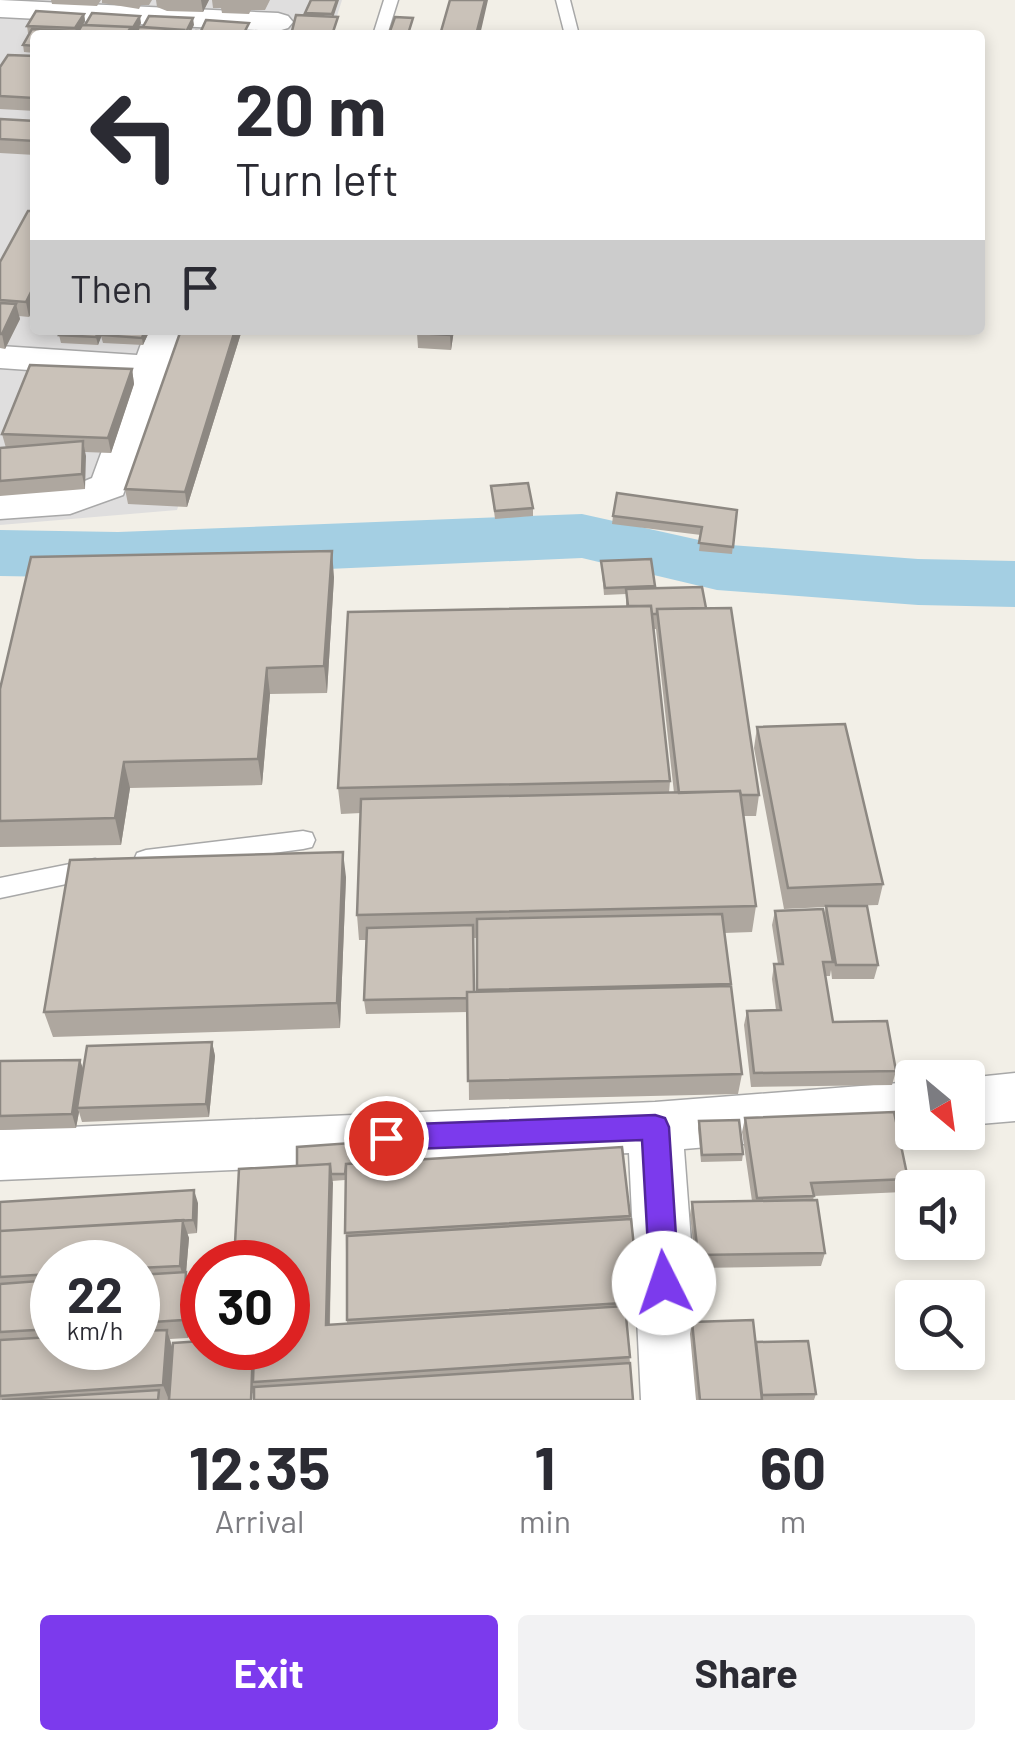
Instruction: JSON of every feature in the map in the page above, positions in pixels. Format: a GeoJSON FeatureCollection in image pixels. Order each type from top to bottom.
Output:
{"type":"FeatureCollection","features":[{"type":"Feature","properties":{"kind":"street"},"geometry":{"type":"LineString","coordinates":[[6,11],[280,19]]}},
{"type":"Feature","properties":{"kind":"street"},"geometry":{"type":"LineString","coordinates":[[0,506],[71,501],[94,496],[110,486],[162,335]]}},
{"type":"Feature","properties":{"kind":"street"},"geometry":{"type":"LineString","coordinates":[[0,389],[20,348],[151,367]]}},
{"type":"Feature","properties":{"kind":"street"},"geometry":{"type":"LineString","coordinates":[[985,1100],[1015,1097]]}},
{"type":"Feature","properties":{"kind":"street"},"geometry":{"type":"LineString","coordinates":[[0,1155],[655,1127],[895,1107]]}},
{"type":"Feature","properties":{"kind":"street"},"geometry":{"type":"LineString","coordinates":[[655,1127],[672,1400]]}},
{"type":"Feature","properties":{"kind":"lane"},"geometry":{"type":"LineString","coordinates":[[381,30],[390,0]]}},
{"type":"Feature","properties":{"kind":"lane"},"geometry":{"type":"LineString","coordinates":[[563,0],[571,30]]}},
{"type":"Feature","properties":{"kind":"lane"},"geometry":{"type":"LineString","coordinates":[[0,888],[124,863],[303,840]]}},
{"type":"Feature","properties":{"kind":"shaded area"},"geometry":{"type":"Polygon","coordinates":[[[0,0],[342,0],[333,30],[30,30],[30,335],[233,335],[177,510],[0,525],[0,0]]]}},
{"type":"Feature","properties":{"kind":"building"},"geometry":{"type":"Polygon","coordinates":[[[311,0],[337,0],[332,14],[305,13],[311,0]]]}},
{"type":"Feature","properties":{"kind":"building"},"geometry":{"type":"Polygon","coordinates":[[[450,0],[485,0],[477,30],[441,30],[450,0]]]}},
{"type":"Feature","properties":{"kind":"building"},"geometry":{"type":"Polygon","coordinates":[[[36,11],[84,14],[75,28],[27,26],[36,11]]]}},
{"type":"Feature","properties":{"kind":"building"},"geometry":{"type":"Polygon","coordinates":[[[92,13],[140,16],[132,30],[85,25],[92,13]]]}},
{"type":"Feature","properties":{"kind":"building"},"geometry":{"type":"Polygon","coordinates":[[[296,15],[338,17],[334,30],[292,30],[296,15]]]}},
{"type":"Feature","properties":{"kind":"building"},"geometry":{"type":"Polygon","coordinates":[[[149,16],[193,18],[187,30],[143,27],[149,16]]]}},
{"type":"Feature","properties":{"kind":"building"},"geometry":{"type":"Polygon","coordinates":[[[395,17],[413,18],[409,30],[390,30],[395,17]]]}},
{"type":"Feature","properties":{"kind":"building"},"geometry":{"type":"Polygon","coordinates":[[[206,20],[249,23],[246,30],[201,30],[206,20]]]}},
{"type":"Feature","properties":{"kind":"building"},"geometry":{"type":"Polygon","coordinates":[[[82,25],[131,27],[129,30],[79,30],[82,25]]]}},
{"type":"Feature","properties":{"kind":"building"},"geometry":{"type":"Polygon","coordinates":[[[139,27],[184,30],[138,30],[139,27]]]}},
{"type":"Feature","properties":{"kind":"building"},"geometry":{"type":"Polygon","coordinates":[[[8,55],[30,56],[30,98],[0,96],[0,67],[8,55]]]}},
{"type":"Feature","properties":{"kind":"building"},"geometry":{"type":"Polygon","coordinates":[[[0,119],[30,121],[30,141],[0,139],[0,119]]]}},
{"type":"Feature","properties":{"kind":"building"},"geometry":{"type":"Polygon","coordinates":[[[30,211],[30,294],[26,302],[0,300],[0,262],[30,211]]]}},
{"type":"Feature","properties":{"kind":"building"},"geometry":{"type":"Polygon","coordinates":[[[0,303],[16,304],[2,334],[0,334],[0,303]]]}},
{"type":"Feature","properties":{"kind":"building"},"geometry":{"type":"Polygon","coordinates":[[[101,335],[143,335],[142,338],[101,335]]]}},
{"type":"Feature","properties":{"kind":"building"},"geometry":{"type":"Polygon","coordinates":[[[179,335],[233,335],[185,492],[125,489],[179,335]]]}},
{"type":"Feature","properties":{"kind":"building"},"geometry":{"type":"Polygon","coordinates":[[[30,365],[132,369],[108,438],[2,434],[30,365]]]}},
{"type":"Feature","properties":{"kind":"building"},"geometry":{"type":"Polygon","coordinates":[[[83,441],[82,474],[0,481],[0,448],[83,441]]]}},
{"type":"Feature","properties":{"kind":"building"},"geometry":{"type":"Polygon","coordinates":[[[528,483],[533,508],[495,511],[491,486],[528,483]]]}},
{"type":"Feature","properties":{"kind":"building"},"geometry":{"type":"Polygon","coordinates":[[[617,493],[737,510],[733,547],[699,543],[702,527],[613,516],[617,493]]]}},
{"type":"Feature","properties":{"kind":"building"},"geometry":{"type":"Polygon","coordinates":[[[332,551],[324,666],[267,668],[258,759],[124,762],[115,818],[0,821],[0,689],[31,557],[332,551]]]}},
{"type":"Feature","properties":{"kind":"building"},"geometry":{"type":"Polygon","coordinates":[[[651,559],[655,586],[605,588],[601,561],[651,559]]]}},
{"type":"Feature","properties":{"kind":"building"},"geometry":{"type":"Polygon","coordinates":[[[702,587],[706,608],[657,609],[657,614],[652,614],[651,606],[628,606],[626,589],[702,587]]]}},
{"type":"Feature","properties":{"kind":"building"},"geometry":{"type":"Polygon","coordinates":[[[651,606],[670,781],[338,788],[348,612],[651,606]]]}},
{"type":"Feature","properties":{"kind":"building"},"geometry":{"type":"Polygon","coordinates":[[[731,608],[759,795],[741,795],[740,791],[679,793],[657,609],[731,608]]]}},
{"type":"Feature","properties":{"kind":"building"},"geometry":{"type":"Polygon","coordinates":[[[845,724],[883,884],[788,888],[757,727],[845,724]]]}},
{"type":"Feature","properties":{"kind":"building"},"geometry":{"type":"Polygon","coordinates":[[[740,791],[756,906],[357,915],[361,799],[740,791]]]}},
{"type":"Feature","properties":{"kind":"building"},"geometry":{"type":"Polygon","coordinates":[[[343,852],[337,1003],[44,1012],[70,860],[343,852]]]}},
{"type":"Feature","properties":{"kind":"building"},"geometry":{"type":"Polygon","coordinates":[[[826,906],[867,906],[878,965],[836,965],[826,906]]]}},
{"type":"Feature","properties":{"kind":"building"},"geometry":{"type":"Polygon","coordinates":[[[823,909],[833,962],[823,962],[833,1022],[887,1021],[895,1071],[754,1073],[747,1011],[781,1010],[774,964],[783,964],[775,911],[823,909]]]}},
{"type":"Feature","properties":{"kind":"building"},"geometry":{"type":"Polygon","coordinates":[[[722,914],[731,984],[477,990],[477,919],[722,914]]]}},
{"type":"Feature","properties":{"kind":"building"},"geometry":{"type":"Polygon","coordinates":[[[473,925],[474,992],[467,992],[467,998],[364,1000],[367,928],[473,925]]]}},
{"type":"Feature","properties":{"kind":"building"},"geometry":{"type":"Polygon","coordinates":[[[731,986],[742,1074],[468,1081],[467,992],[731,986]]]}},
{"type":"Feature","properties":{"kind":"building"},"geometry":{"type":"Polygon","coordinates":[[[212,1042],[206,1104],[77,1108],[87,1046],[212,1042]]]}},
{"type":"Feature","properties":{"kind":"building"},"geometry":{"type":"Polygon","coordinates":[[[80,1060],[72,1114],[0,1116],[0,1061],[80,1060]]]}},
{"type":"Feature","properties":{"kind":"building"},"geometry":{"type":"Polygon","coordinates":[[[894,1112],[895,1150],[902,1150],[906,1170],[895,1170],[895,1180],[811,1183],[814,1196],[757,1198],[745,1118],[894,1112]]]}},
{"type":"Feature","properties":{"kind":"building"},"geometry":{"type":"Polygon","coordinates":[[[739,1120],[743,1154],[702,1155],[699,1121],[739,1120]]]}},
{"type":"Feature","properties":{"kind":"building"},"geometry":{"type":"Polygon","coordinates":[[[379,1141],[380,1162],[346,1164],[345,1174],[331,1174],[330,1164],[297,1166],[297,1147],[379,1141]]]}},
{"type":"Feature","properties":{"kind":"building"},"geometry":{"type":"Polygon","coordinates":[[[622,1147],[630,1216],[345,1233],[346,1164],[622,1147]]]}},
{"type":"Feature","properties":{"kind":"building"},"geometry":{"type":"Polygon","coordinates":[[[330,1164],[326,1325],[625,1306],[630,1357],[253,1382],[253,1370],[310,1370],[310,1240],[235,1240],[239,1169],[330,1164]]]}},
{"type":"Feature","properties":{"kind":"building"},"geometry":{"type":"Polygon","coordinates":[[[194,1190],[193,1220],[0,1231],[0,1202],[194,1190]]]}},
{"type":"Feature","properties":{"kind":"building"},"geometry":{"type":"Polygon","coordinates":[[[817,1200],[825,1253],[698,1255],[692,1202],[817,1200]]]}},
{"type":"Feature","properties":{"kind":"building"},"geometry":{"type":"Polygon","coordinates":[[[631,1219],[640,1302],[347,1320],[347,1236],[631,1219]]]}},
{"type":"Feature","properties":{"kind":"building"},"geometry":{"type":"Polygon","coordinates":[[[183,1220],[180,1266],[160,1267],[160,1240],[30,1240],[30,1275],[0,1277],[0,1231],[183,1220]]]}},
{"type":"Feature","properties":{"kind":"building"},"geometry":{"type":"Polygon","coordinates":[[[180,1272],[180,1320],[160,1322],[160,1274],[180,1272]]]}},
{"type":"Feature","properties":{"kind":"building"},"geometry":{"type":"Polygon","coordinates":[[[30,1282],[30,1330],[0,1332],[0,1284],[30,1282]]]}},
{"type":"Feature","properties":{"kind":"building"},"geometry":{"type":"Polygon","coordinates":[[[753,1320],[762,1400],[700,1400],[692,1322],[753,1320]]]}},
{"type":"Feature","properties":{"kind":"building"},"geometry":{"type":"Polygon","coordinates":[[[160,1330],[167,1330],[163,1385],[0,1396],[0,1340],[30,1338],[30,1370],[160,1370],[160,1330]]]}},
{"type":"Feature","properties":{"kind":"building"},"geometry":{"type":"Polygon","coordinates":[[[808,1341],[816,1394],[762,1395],[756,1342],[808,1341]]]}},
{"type":"Feature","properties":{"kind":"building"},"geometry":{"type":"Polygon","coordinates":[[[173,1343],[180,1343],[180,1370],[252,1370],[251,1400],[169,1400],[173,1343]]]}},
{"type":"Feature","properties":{"kind":"building"},"geometry":{"type":"Polygon","coordinates":[[[630,1363],[633,1400],[254,1400],[254,1387],[630,1363]]]}},
{"type":"Feature","properties":{"kind":"building"},"geometry":{"type":"Polygon","coordinates":[[[159,1390],[158,1400],[2,1400],[159,1390]]]}},
{"type":"Feature","properties":{"kind":"waterway"},"geometry":{"type":"LineString","coordinates":[[0,553],[118,555],[582,536],[717,567],[918,582],[1015,584]]}},
{"type":"Feature","properties":{"kind":"route"},"geometry":{"type":"LineString","coordinates":[[386,1138],[655,1127],[664,1283]]}}]}
